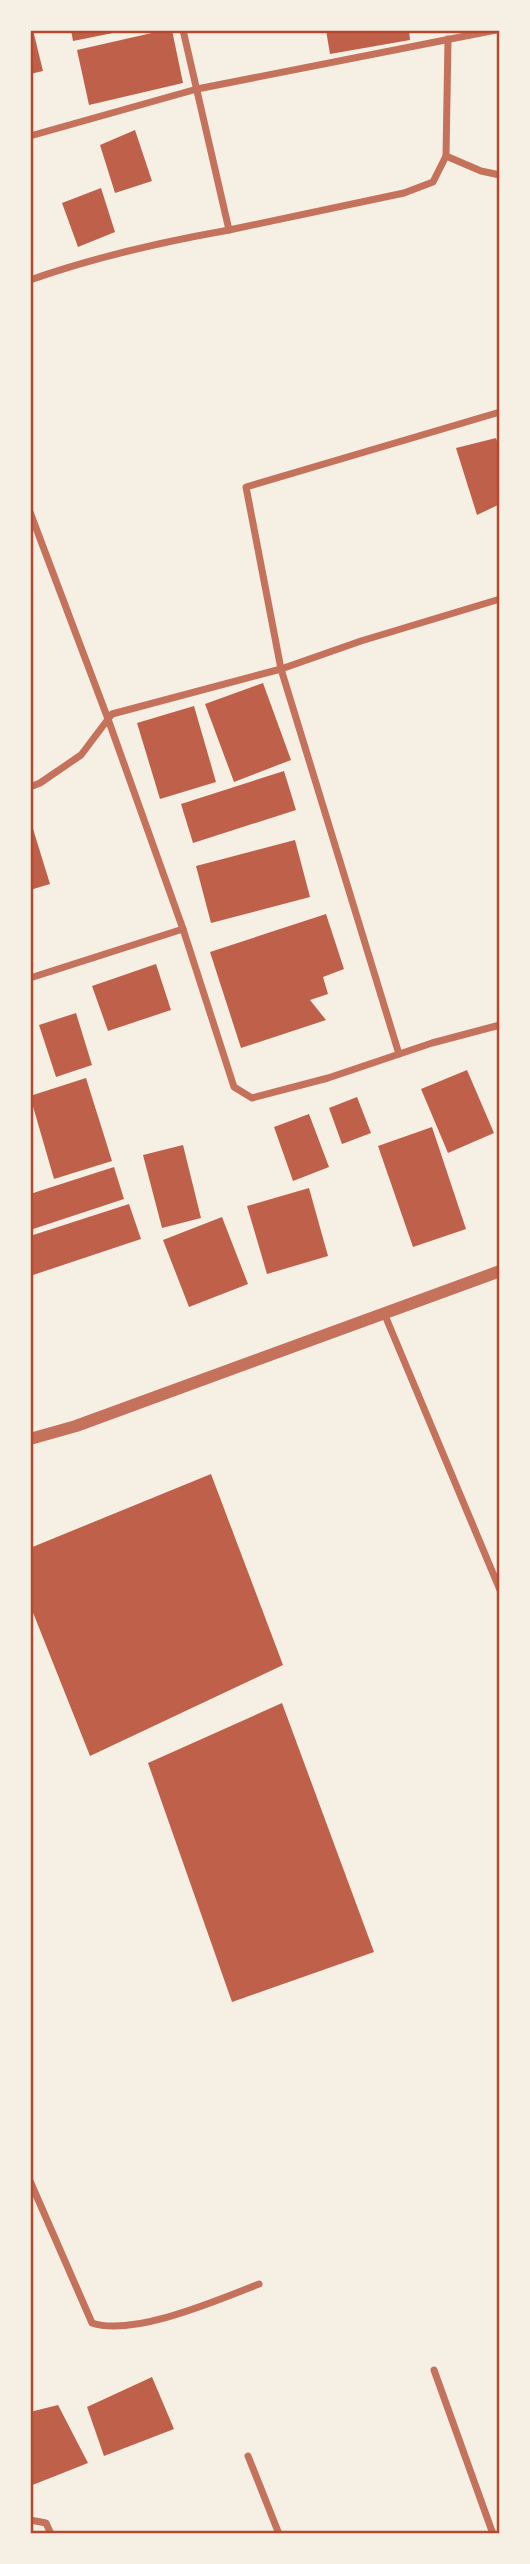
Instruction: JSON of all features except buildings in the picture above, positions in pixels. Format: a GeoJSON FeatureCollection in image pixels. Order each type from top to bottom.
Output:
{"type":"FeatureCollection","features":[{"type":"Feature","properties":{"kind":"street"},"geometry":{"type":"LineString","coordinates":[[183,30],[229,230]]}},
{"type":"Feature","properties":{"kind":"street"},"geometry":{"type":"LineString","coordinates":[[30,136],[197,89],[496,30]]}},
{"type":"Feature","properties":{"kind":"street"},"geometry":{"type":"LineString","coordinates":[[30,280],[66,267],[152,244],[404,193],[433,182],[446,156],[448,39]]}},
{"type":"Feature","properties":{"kind":"street"},"geometry":{"type":"LineString","coordinates":[[446,156],[481,171],[500,174]]}},
{"type":"Feature","properties":{"kind":"street"},"geometry":{"type":"LineString","coordinates":[[399,1054],[281,668],[246,487],[500,412]]}},
{"type":"Feature","properties":{"kind":"street"},"geometry":{"type":"LineString","coordinates":[[30,512],[183,929],[234,1087],[252,1098],[500,1025]]}},
{"type":"Feature","properties":{"kind":"street"},"geometry":{"type":"LineString","coordinates":[[30,787],[81,755],[112,713],[281,668],[500,599]]}},
{"type":"Feature","properties":{"kind":"street"},"geometry":{"type":"LineString","coordinates":[[30,978],[183,929]]}},
{"type":"Feature","properties":{"kind":"street"},"geometry":{"type":"LineString","coordinates":[[30,1439],[76,1426],[500,1271]]}},
{"type":"Feature","properties":{"kind":"street"},"geometry":{"type":"LineString","coordinates":[[384,1312],[500,1590]]}},
{"type":"Feature","properties":{"kind":"street"},"geometry":{"type":"LineString","coordinates":[[30,2181],[92,2323],[100,2326],[130,2326],[219,2300],[258,2284]]}},
{"type":"Feature","properties":{"kind":"street"},"geometry":{"type":"LineString","coordinates":[[434,2370],[493,2534]]}},
{"type":"Feature","properties":{"kind":"street"},"geometry":{"type":"LineString","coordinates":[[248,2456],[279,2534]]}},
{"type":"Feature","properties":{"kind":"street"},"geometry":{"type":"LineString","coordinates":[[30,2519],[46,2522],[51,2534]]}}]}
